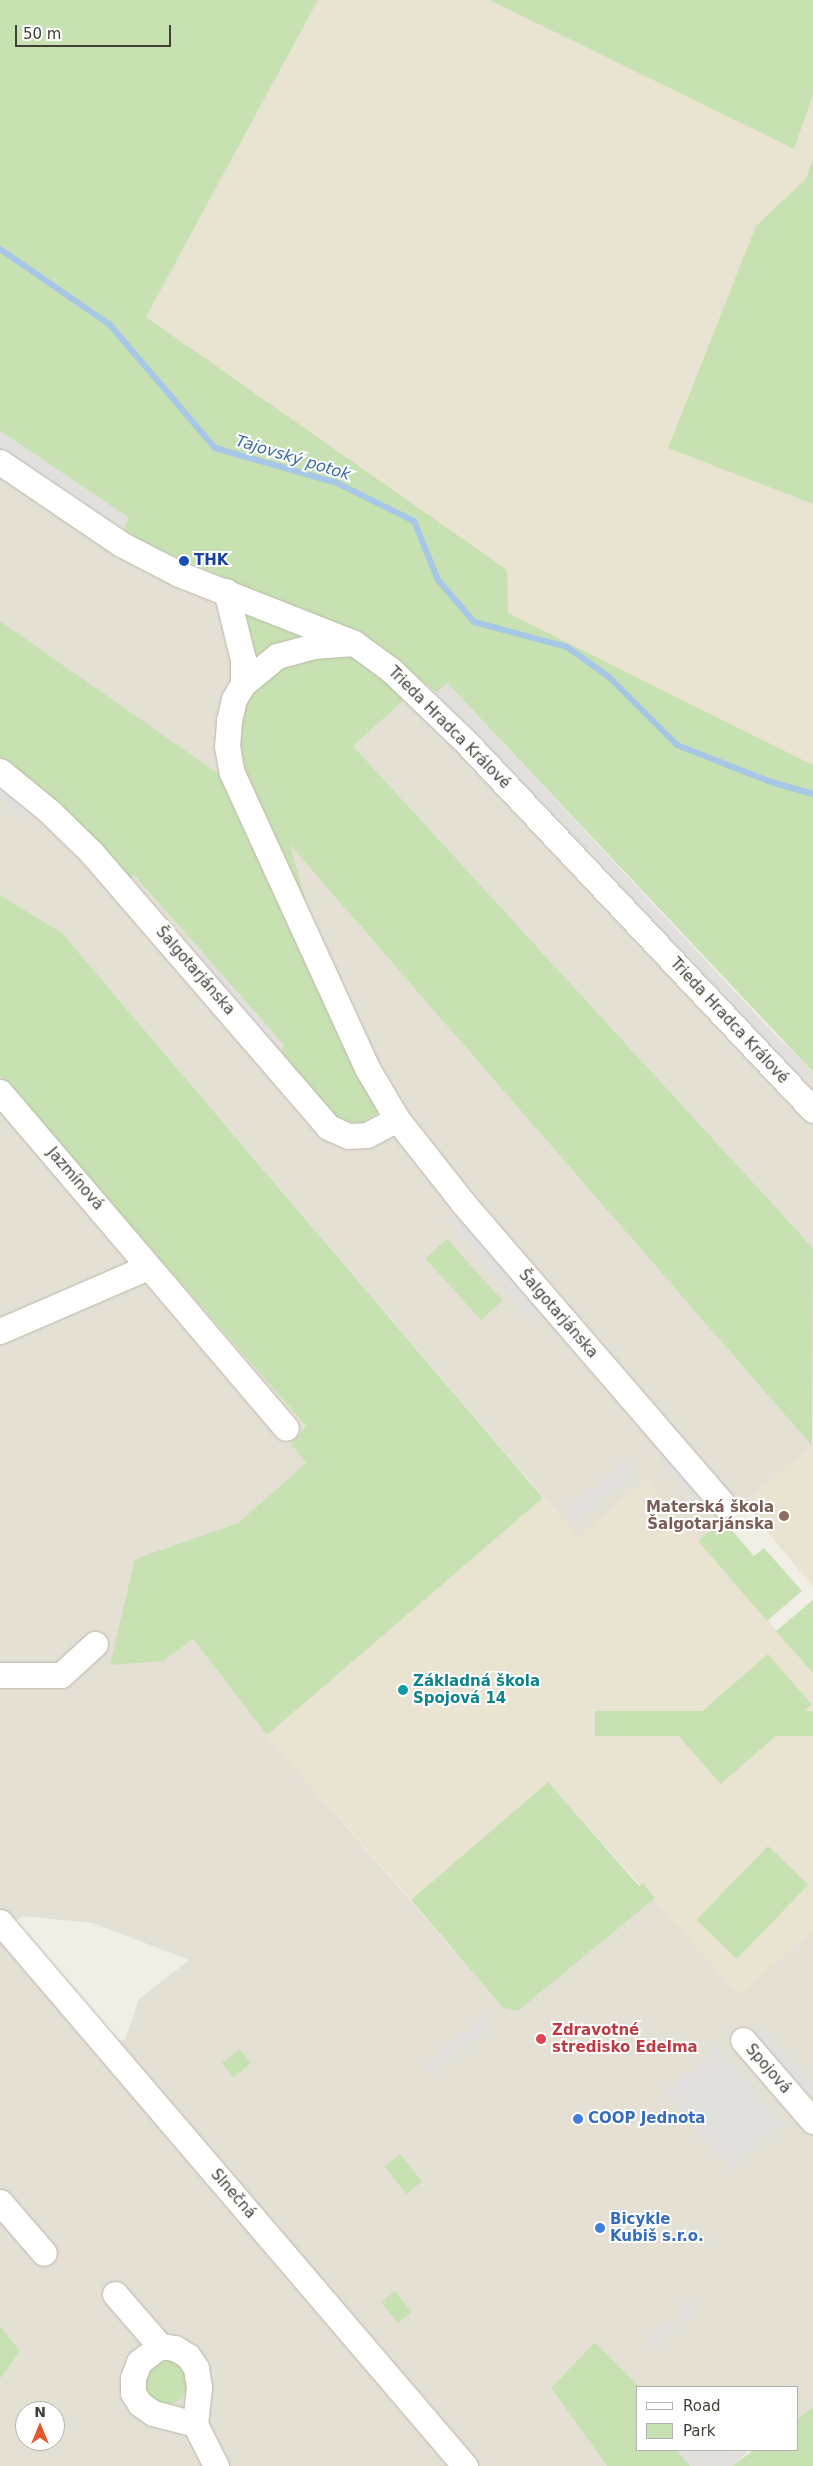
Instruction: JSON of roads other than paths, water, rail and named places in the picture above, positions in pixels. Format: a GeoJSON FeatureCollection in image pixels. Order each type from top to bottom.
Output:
{"type":"FeatureCollection","features":[{"type":"Feature","properties":{"kind":"street","name":"Trieda Hradca Králové"},"geometry":{"type":"LineString","coordinates":[[0,462],[121,544],[179,574],[354,643],[391,670],[464,740],[813,1110]]}},
{"type":"Feature","properties":{"kind":"street"},"geometry":{"type":"LineString","coordinates":[[226,591],[239,640],[243,684]]}},
{"type":"Feature","properties":{"kind":"street","name":"Šalgotarjánska"},"geometry":{"type":"LineString","coordinates":[[354,643],[314,646],[277,656],[243,684],[234,699],[228,720],[227,746],[232,773],[367,1068],[397,1119],[456,1196],[723,1504]]}},
{"type":"Feature","properties":{"kind":"street","name":"Šalgotarjánska"},"geometry":{"type":"LineString","coordinates":[[0,772],[49,810],[103,865],[328,1127],[348,1136],[367,1135],[397,1119]]}},
{"type":"Feature","properties":{"kind":"street","name":"Jazmínová"},"geometry":{"type":"LineString","coordinates":[[0,1092],[286,1428]]}},
{"type":"Feature","properties":{"kind":"street"},"geometry":{"type":"LineString","coordinates":[[0,1331],[148,1266]]}},
{"type":"Feature","properties":{"kind":"street"},"geometry":{"type":"LineString","coordinates":[[0,1675],[61,1675],[95,1644]]}},
{"type":"Feature","properties":{"kind":"street","name":"Slnečná"},"geometry":{"type":"LineString","coordinates":[[0,1922],[465,2466]]}},
{"type":"Feature","properties":{"kind":"street","name":"Spojová"},"geometry":{"type":"LineString","coordinates":[[743,2040],[813,2121]]}},
{"type":"Feature","properties":{"kind":"street"},"geometry":{"type":"LineString","coordinates":[[0,2202],[44,2253]]}},
{"type":"Feature","properties":{"kind":"street"},"geometry":{"type":"LineString","coordinates":[[115,2294],[160,2346],[181,2352],[196,2368],[199,2387],[194,2424],[216,2466]]}},
{"type":"Feature","properties":{"kind":"street"},"geometry":{"type":"LineString","coordinates":[[160,2346],[139,2362],[133,2378],[133,2392],[140,2404],[153,2413],[194,2424]]}},
{"type":"Feature","properties":{"kind":"waterway","name":"Tajovský potok"},"geometry":{"type":"LineString","coordinates":[[0,249],[110,325],[215,448],[337,483],[414,521],[438,580],[474,622],[567,647],[609,677],[677,745],[771,782],[813,794]]}},
{"type":"Feature","properties":{"kind":"place","name":"THK"},"geometry":{"type":"Point","coordinates":[184,561]}},
{"type":"Feature","properties":{"kind":"place","name":"Materská škola Šalgotarjánska"},"geometry":{"type":"Point","coordinates":[784,1516]}},
{"type":"Feature","properties":{"kind":"place","name":"Základná škola Spojová 14"},"geometry":{"type":"Point","coordinates":[403,1690]}},
{"type":"Feature","properties":{"kind":"place","name":"Zdravotné stredisko Edelma"},"geometry":{"type":"Point","coordinates":[541,2039]}},
{"type":"Feature","properties":{"kind":"place","name":"COOP Jednota"},"geometry":{"type":"Point","coordinates":[578,2119]}},
{"type":"Feature","properties":{"kind":"place","name":"Bicykle Kubiš s.r.o."},"geometry":{"type":"Point","coordinates":[600,2228]}}]}
